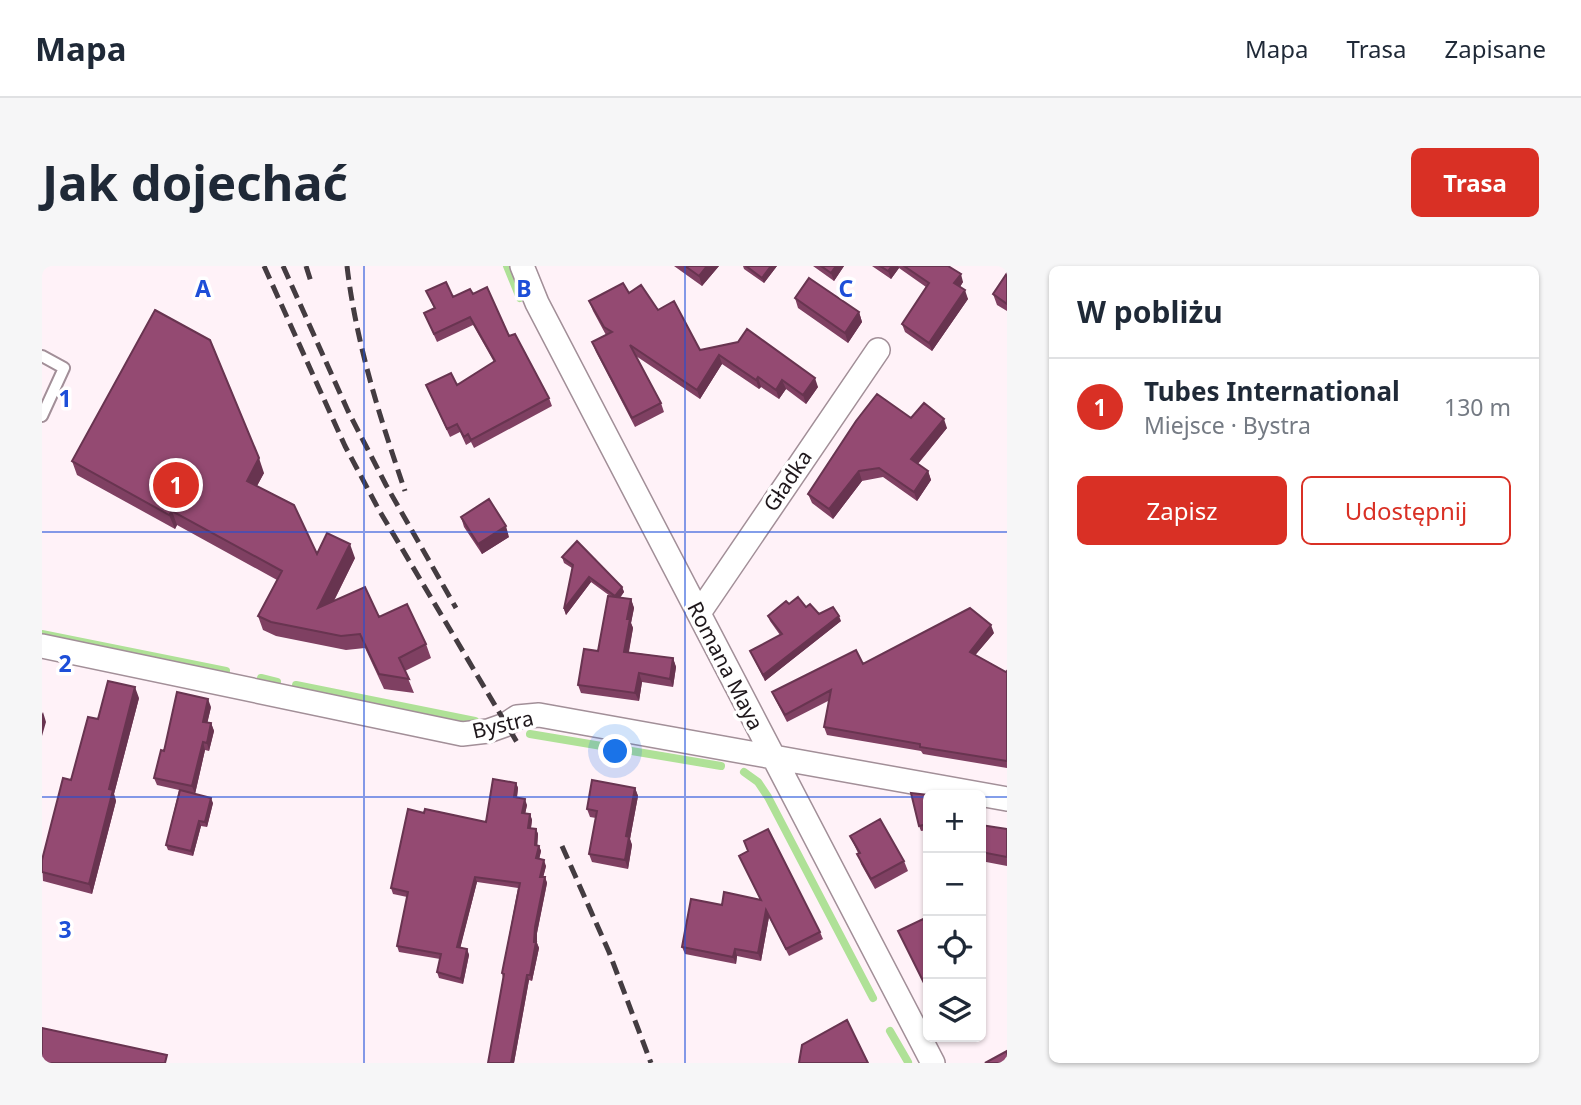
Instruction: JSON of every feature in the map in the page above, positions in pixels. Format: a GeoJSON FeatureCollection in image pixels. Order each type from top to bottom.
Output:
{"type":"FeatureCollection","features":[{"type":"Feature","properties":{"kind":"street","name":"Romana Maya"},"geometry":{"type":"LineString","coordinates":[[522,266],[537,303],[933,1063]]}},
{"type":"Feature","properties":{"kind":"street","name":"Gładka"},"geometry":{"type":"LineString","coordinates":[[699,612],[878,351]]}},
{"type":"Feature","properties":{"kind":"street","name":"Bystra"},"geometry":{"type":"LineString","coordinates":[[42,646],[462,734],[505,725],[517,717],[539,715],[1007,799]]}},
{"type":"Feature","properties":{"kind":"lane"},"geometry":{"type":"LineString","coordinates":[[42,356],[64,368],[42,415]]}},
{"type":"Feature","properties":{"kind":"building"},"geometry":{"type":"Polygon","coordinates":[[[685,266],[707,266],[699,276],[685,266]]]}},
{"type":"Feature","properties":{"kind":"building"},"geometry":{"type":"Polygon","coordinates":[[[746,266],[771,266],[762,278],[746,266]]]}},
{"type":"Feature","properties":{"kind":"building"},"geometry":{"type":"Polygon","coordinates":[[[821,266],[836,266],[831,273],[821,266]]]}},
{"type":"Feature","properties":{"kind":"building"},"geometry":{"type":"Polygon","coordinates":[[[904,266],[948,266],[961,274],[954,283],[965,290],[929,343],[902,324],[929,283],[904,266]]]}},
{"type":"Feature","properties":{"kind":"building"},"geometry":{"type":"Polygon","coordinates":[[[1007,273],[1007,304],[993,294],[1007,273]]]}},
{"type":"Feature","properties":{"kind":"building"},"geometry":{"type":"Polygon","coordinates":[[[809,278],[859,312],[845,333],[795,298],[809,278]]]}},
{"type":"Feature","properties":{"kind":"building"},"geometry":{"type":"Polygon","coordinates":[[[446,282],[453,297],[470,289],[473,294],[487,287],[509,336],[515,334],[549,398],[471,440],[468,434],[464,437],[457,424],[447,429],[426,385],[451,373],[457,385],[495,361],[470,317],[434,334],[424,313],[435,308],[426,291],[446,282]]]}},
{"type":"Feature","properties":{"kind":"building"},"geometry":{"type":"Polygon","coordinates":[[[623,283],[629,293],[641,285],[658,310],[674,301],[700,350],[738,342],[747,329],[815,378],[803,395],[782,380],[776,390],[719,355],[697,390],[630,345],[661,403],[632,418],[592,342],[612,332],[604,327],[589,301],[623,283]]]}},
{"type":"Feature","properties":{"kind":"building"},"geometry":{"type":"Polygon","coordinates":[[[155,310],[210,340],[259,458],[247,481],[294,505],[317,554],[327,533],[350,544],[318,608],[365,587],[379,617],[407,604],[426,644],[399,658],[409,679],[379,674],[360,634],[341,636],[271,622],[258,616],[282,571],[172,511],[169,515],[72,461],[155,310]]]}},
{"type":"Feature","properties":{"kind":"building"},"geometry":{"type":"Polygon","coordinates":[[[877,394],[911,418],[924,403],[944,419],[911,459],[928,471],[914,492],[879,468],[859,471],[829,509],[808,494],[877,394]]]}},
{"type":"Feature","properties":{"kind":"building"},"geometry":{"type":"Polygon","coordinates":[[[489,499],[506,526],[478,544],[461,517],[489,499]]]}},
{"type":"Feature","properties":{"kind":"building"},"geometry":{"type":"Polygon","coordinates":[[[577,541],[622,587],[615,596],[589,577],[564,609],[573,565],[562,557],[577,541]]]}},
{"type":"Feature","properties":{"kind":"building"},"geometry":{"type":"Polygon","coordinates":[[[608,596],[631,599],[624,652],[673,658],[670,679],[639,673],[635,693],[578,685],[584,649],[598,651],[608,596]]]}},
{"type":"Feature","properties":{"kind":"building"},"geometry":{"type":"Polygon","coordinates":[[[798,597],[806,607],[810,604],[819,614],[833,607],[839,616],[763,675],[750,651],[782,634],[768,616],[786,601],[789,604],[798,597]]]}},
{"type":"Feature","properties":{"kind":"building"},"geometry":{"type":"Polygon","coordinates":[[[970,608],[991,625],[970,652],[1007,671],[1007,761],[920,747],[920,744],[824,727],[831,690],[785,715],[772,692],[856,650],[863,664],[970,608]]]}},
{"type":"Feature","properties":{"kind":"building"},"geometry":{"type":"Polygon","coordinates":[[[108,681],[135,687],[109,789],[113,790],[89,884],[42,872],[42,860],[63,778],[71,780],[88,717],[98,719],[108,681]]]}},
{"type":"Feature","properties":{"kind":"building"},"geometry":{"type":"Polygon","coordinates":[[[177,692],[208,699],[203,722],[211,723],[207,743],[203,742],[192,786],[154,778],[161,750],[164,751],[177,692]]]}},
{"type":"Feature","properties":{"kind":"building"},"geometry":{"type":"Polygon","coordinates":[[[493,779],[516,783],[514,797],[525,799],[522,813],[530,814],[528,828],[536,829],[535,845],[539,846],[536,858],[544,860],[540,877],[545,877],[535,927],[536,942],[530,975],[527,975],[511,1063],[488,1063],[520,883],[475,877],[457,947],[467,949],[461,979],[437,972],[441,954],[397,946],[408,892],[391,888],[408,809],[424,813],[425,809],[486,822],[493,779]]]}},
{"type":"Feature","properties":{"kind":"building"},"geometry":{"type":"Polygon","coordinates":[[[592,780],[635,788],[626,836],[629,837],[625,860],[589,854],[597,811],[587,809],[592,780]]]}},
{"type":"Feature","properties":{"kind":"building"},"geometry":{"type":"Polygon","coordinates":[[[180,790],[211,798],[205,822],[199,821],[191,851],[166,845],[180,790]]]}},
{"type":"Feature","properties":{"kind":"building"},"geometry":{"type":"Polygon","coordinates":[[[911,793],[923,794],[923,825],[919,826],[911,793]]]}},
{"type":"Feature","properties":{"kind":"building"},"geometry":{"type":"Polygon","coordinates":[[[880,819],[904,861],[871,879],[850,836],[880,819]]]}},
{"type":"Feature","properties":{"kind":"building"},"geometry":{"type":"Polygon","coordinates":[[[986,826],[1007,829],[1007,857],[986,853],[986,826]]]}},
{"type":"Feature","properties":{"kind":"building"},"geometry":{"type":"Polygon","coordinates":[[[768,829],[820,932],[786,949],[766,910],[758,953],[735,949],[733,957],[682,947],[691,899],[722,905],[724,892],[761,900],[739,856],[748,851],[744,841],[768,829]]]}},
{"type":"Feature","properties":{"kind":"building"},"geometry":{"type":"Polygon","coordinates":[[[923,919],[923,981],[898,931],[923,919]]]}},
{"type":"Feature","properties":{"kind":"building"},"geometry":{"type":"Polygon","coordinates":[[[847,1020],[868,1063],[799,1063],[802,1045],[847,1020]]]}},
{"type":"Feature","properties":{"kind":"building"},"geometry":{"type":"Polygon","coordinates":[[[42,1028],[167,1055],[165,1063],[42,1063],[42,1028]]]}},
{"type":"Feature","properties":{"kind":"building"},"geometry":{"type":"Polygon","coordinates":[[[1007,1051],[1007,1063],[985,1063],[1007,1051]]]}},
{"type":"Feature","properties":{"kind":"waterway"},"geometry":{"type":"LineString","coordinates":[[507,266],[520,298]]}},
{"type":"Feature","properties":{"kind":"waterway"},"geometry":{"type":"LineString","coordinates":[[42,634],[226,671]]}},
{"type":"Feature","properties":{"kind":"waterway"},"geometry":{"type":"LineString","coordinates":[[261,678],[277,682]]}},
{"type":"Feature","properties":{"kind":"waterway"},"geometry":{"type":"LineString","coordinates":[[296,685],[475,721]]}},
{"type":"Feature","properties":{"kind":"waterway"},"geometry":{"type":"LineString","coordinates":[[530,734],[721,766]]}},
{"type":"Feature","properties":{"kind":"waterway"},"geometry":{"type":"LineString","coordinates":[[744,772],[758,782],[768,797],[873,998]]}},
{"type":"Feature","properties":{"kind":"waterway"},"geometry":{"type":"LineString","coordinates":[[890,1031],[908,1062]]}},
{"type":"Feature","properties":{"kind":"railway"},"geometry":{"type":"LineString","coordinates":[[264,266],[345,446],[379,510],[518,744]]}},
{"type":"Feature","properties":{"kind":"railway"},"geometry":{"type":"LineString","coordinates":[[283,266],[348,411],[386,485],[456,608]]}},
{"type":"Feature","properties":{"kind":"railway"},"geometry":{"type":"LineString","coordinates":[[306,266],[312,285]]}},
{"type":"Feature","properties":{"kind":"railway"},"geometry":{"type":"LineString","coordinates":[[347,266],[363,352],[405,491]]}},
{"type":"Feature","properties":{"kind":"railway"},"geometry":{"type":"LineString","coordinates":[[562,846],[609,952],[651,1063]]}},
{"type":"Feature","properties":{"kind":"place","name":"Tubes International"},"geometry":{"type":"Point","coordinates":[176,485]}}]}
